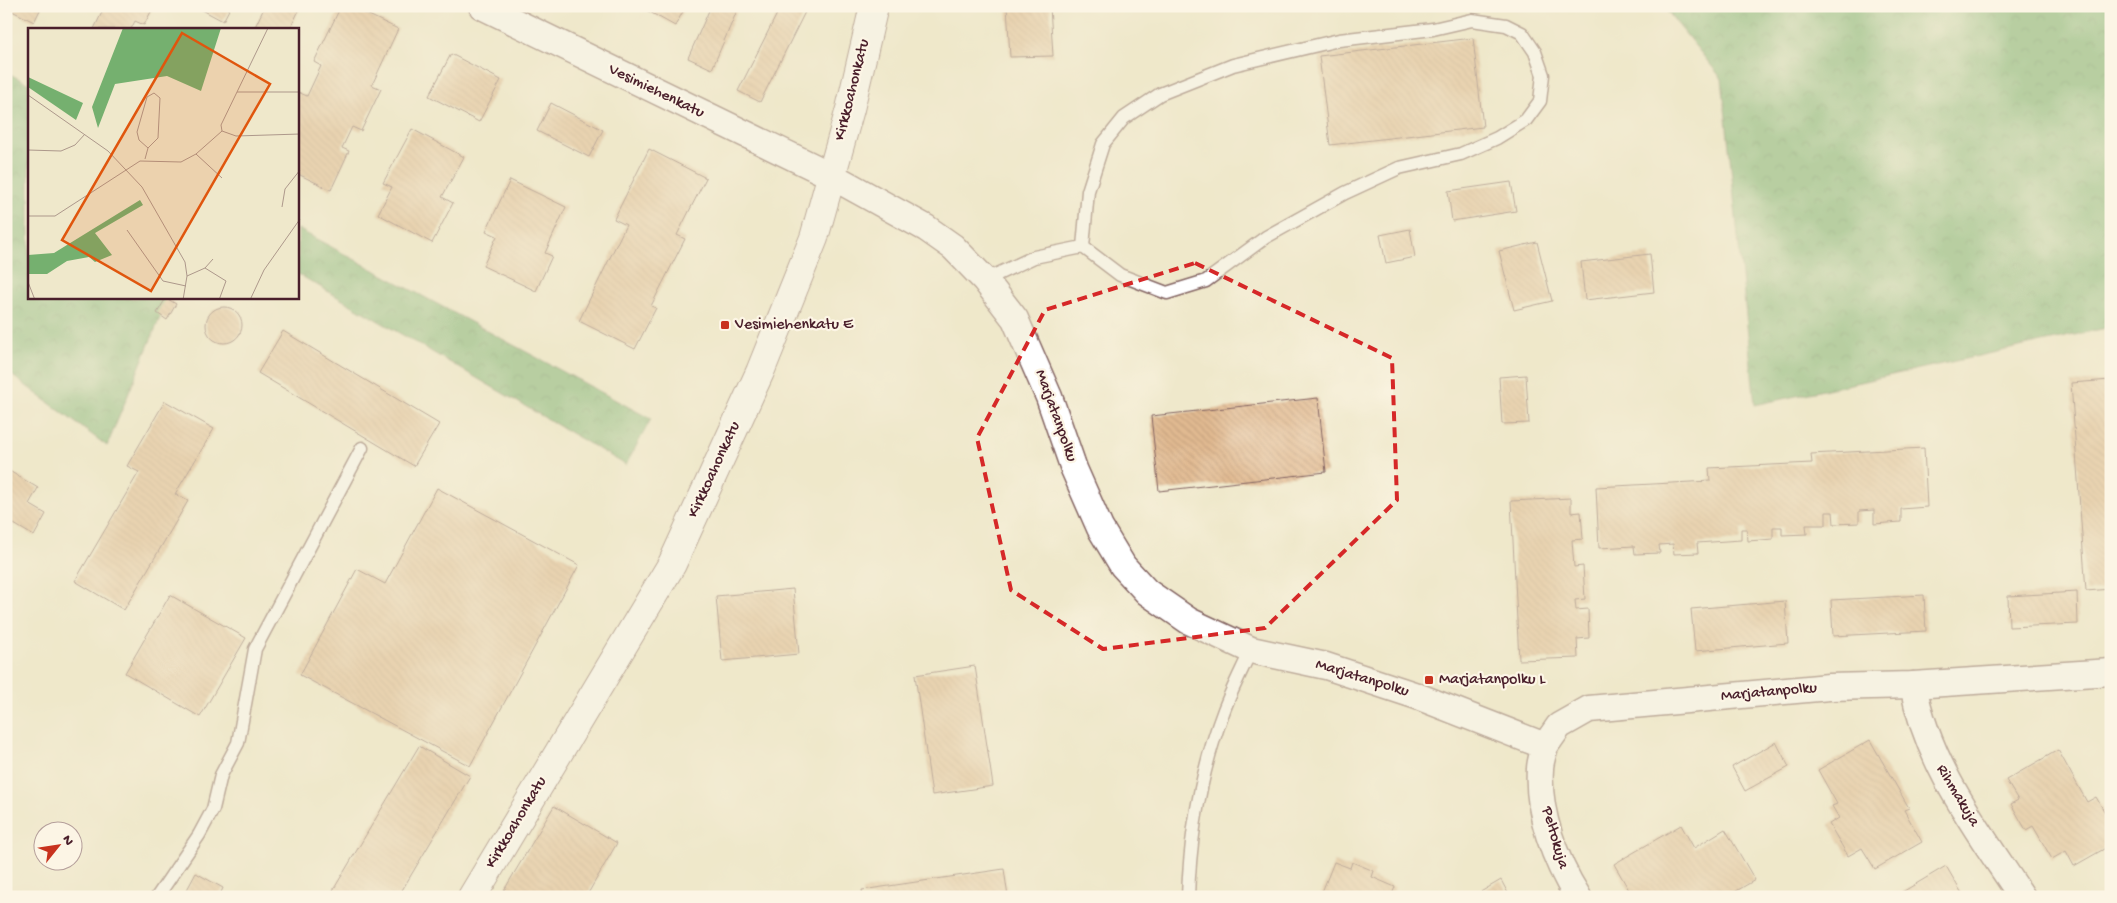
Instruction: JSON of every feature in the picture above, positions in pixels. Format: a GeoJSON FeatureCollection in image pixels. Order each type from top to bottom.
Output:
{"type":"FeatureCollection","features":[{"type":"Feature","properties":{"kind":"street","name":"Vesimiehenkatu"},"geometry":{"type":"LineString","coordinates":[[482,6],[830,175]]}},
{"type":"Feature","properties":{"kind":"street","name":"Kirkkoahonkatu"},"geometry":{"type":"LineString","coordinates":[[472,897],[672,564],[760,372],[814,238],[830,175],[850,109],[874,6]]}},
{"type":"Feature","properties":{"kind":"street","name":"Marjatanpolku"},"geometry":{"type":"LineString","coordinates":[[830,175],[861,194],[926,228],[954,246],[985,280],[1016,318],[1049,396],[1077,477],[1100,528],[1124,566],[1147,592],[1189,622],[1251,650],[1336,669],[1418,696],[1545,746],[1559,726],[1589,709],[1829,688],[1913,686],[2111,672]]}},
{"type":"Feature","properties":{"kind":"street","name":"Rihmakuja"},"geometry":{"type":"LineString","coordinates":[[1913,686],[1918,715],[1934,756],[1964,810],[2022,897]]}},
{"type":"Feature","properties":{"kind":"street","name":"Peltokuja"},"geometry":{"type":"LineString","coordinates":[[1545,746],[1540,768],[1547,824],[1564,876],[1578,897]]}},
{"type":"Feature","properties":{"kind":"lane"},"geometry":{"type":"LineString","coordinates":[[985,280],[1034,257],[1083,247],[1120,275],[1167,293],[1206,281],[1266,237],[1345,192],[1399,168],[1461,154],[1498,138],[1526,120],[1540,101],[1543,75],[1535,52],[1522,33],[1506,24],[1472,20],[1434,29],[1339,40],[1262,58],[1233,65],[1160,94],[1124,118],[1103,144],[1088,190],[1083,247]]}},
{"type":"Feature","properties":{"kind":"lane"},"geometry":{"type":"LineString","coordinates":[[157,897],[199,836],[213,809],[221,776],[238,743],[255,649],[362,448]]}},
{"type":"Feature","properties":{"kind":"lane"},"geometry":{"type":"LineString","coordinates":[[1188,897],[1194,834],[1206,767],[1224,709],[1251,650]]}},
{"type":"Feature","properties":{"kind":"highlighted area"},"geometry":{"type":"Polygon","coordinates":[[[1195,263],[1392,358],[1397,500],[1265,628],[1103,649],[1011,590],[977,438],[1045,310],[1195,263]]]}},
{"type":"Feature","properties":{"kind":"green space"},"geometry":{"type":"Polygon","coordinates":[[[1663,6],[2111,6],[2111,327],[1755,405],[1722,79],[1663,6]]]}},
{"type":"Feature","properties":{"kind":"green space"},"geometry":{"type":"Polygon","coordinates":[[[6,72],[28,83],[28,299],[168,299],[107,446],[6,371],[6,72]]]}},
{"type":"Feature","properties":{"kind":"green space"},"geometry":{"type":"Polygon","coordinates":[[[299,230],[651,419],[626,465],[299,275],[299,230]]]}},
{"type":"Feature","properties":{"kind":"building"},"geometry":{"type":"Polygon","coordinates":[[[14,6],[42,6],[34,22],[12,11],[14,6]]]}},
{"type":"Feature","properties":{"kind":"building"},"geometry":{"type":"Polygon","coordinates":[[[105,6],[154,6],[144,25],[135,21],[132,28],[94,28],[105,6]]]}},
{"type":"Feature","properties":{"kind":"building"},"geometry":{"type":"Polygon","coordinates":[[[195,6],[231,6],[223,21],[195,6]]]}},
{"type":"Feature","properties":{"kind":"building"},"geometry":{"type":"Polygon","coordinates":[[[265,6],[301,6],[290,28],[254,28],[265,6]]]}},
{"type":"Feature","properties":{"kind":"building"},"geometry":{"type":"Polygon","coordinates":[[[341,6],[350,6],[398,29],[372,85],[381,89],[361,131],[352,127],[342,148],[349,151],[331,190],[299,174],[299,92],[307,96],[321,66],[314,62],[341,6]]]}},
{"type":"Feature","properties":{"kind":"building"},"geometry":{"type":"Polygon","coordinates":[[[639,6],[686,6],[675,26],[639,6]]]}},
{"type":"Feature","properties":{"kind":"building"},"geometry":{"type":"Polygon","coordinates":[[[711,6],[739,6],[712,69],[688,58],[711,6]]]}},
{"type":"Feature","properties":{"kind":"building"},"geometry":{"type":"Polygon","coordinates":[[[781,6],[808,6],[760,102],[738,91],[781,6]]]}},
{"type":"Feature","properties":{"kind":"building"},"geometry":{"type":"Polygon","coordinates":[[[1007,6],[1050,6],[1053,56],[1010,57],[1007,6]]]}},
{"type":"Feature","properties":{"kind":"building"},"geometry":{"type":"Polygon","coordinates":[[[1473,38],[1483,127],[1330,145],[1319,56],[1473,38]]]}},
{"type":"Feature","properties":{"kind":"building"},"geometry":{"type":"Polygon","coordinates":[[[451,54],[501,80],[479,122],[429,96],[451,54]]]}},
{"type":"Feature","properties":{"kind":"building"},"geometry":{"type":"Polygon","coordinates":[[[551,103],[603,130],[589,157],[537,131],[551,103]]]}},
{"type":"Feature","properties":{"kind":"building"},"geometry":{"type":"Polygon","coordinates":[[[412,129],[464,157],[442,197],[453,203],[432,243],[378,214],[392,187],[383,183],[412,129]]]}},
{"type":"Feature","properties":{"kind":"building"},"geometry":{"type":"Polygon","coordinates":[[[649,149],[706,178],[677,235],[685,239],[651,306],[656,308],[635,349],[579,321],[626,225],[614,219],[649,149]]]}},
{"type":"Feature","properties":{"kind":"building"},"geometry":{"type":"Polygon","coordinates":[[[510,180],[566,207],[545,253],[552,256],[536,291],[483,266],[497,236],[486,231],[510,180]]]}},
{"type":"Feature","properties":{"kind":"building"},"geometry":{"type":"Polygon","coordinates":[[[1511,182],[1516,211],[1452,221],[1448,191],[1511,182]]]}},
{"type":"Feature","properties":{"kind":"building"},"geometry":{"type":"Polygon","coordinates":[[[1410,229],[1415,257],[1386,263],[1380,235],[1410,229]]]}},
{"type":"Feature","properties":{"kind":"building"},"geometry":{"type":"Polygon","coordinates":[[[1537,242],[1552,301],[1514,310],[1499,251],[1537,242]]]}},
{"type":"Feature","properties":{"kind":"building"},"geometry":{"type":"Polygon","coordinates":[[[1650,254],[1654,292],[1585,300],[1581,262],[1650,254]]]}},
{"type":"Feature","properties":{"kind":"building"},"geometry":{"type":"Polygon","coordinates":[[[165,299],[176,304],[167,320],[157,313],[165,299]]]}},
{"type":"Feature","properties":{"kind":"building"},"geometry":{"type":"Polygon","coordinates":[[[224,307],[231,308],[237,312],[241,318],[241,332],[237,338],[231,342],[224,343],[217,342],[211,338],[207,332],[206,325],[207,318],[211,312],[217,308],[224,307]]]}},
{"type":"Feature","properties":{"kind":"building"},"geometry":{"type":"Polygon","coordinates":[[[283,331],[439,424],[414,466],[258,373],[283,331]]]}},
{"type":"Feature","properties":{"kind":"building"},"geometry":{"type":"Polygon","coordinates":[[[1526,375],[1529,423],[1502,424],[1499,377],[1526,375]]]}},
{"type":"Feature","properties":{"kind":"building"},"geometry":{"type":"Polygon","coordinates":[[[2111,380],[2111,589],[2086,591],[2071,383],[2111,380]]]}},
{"type":"Feature","properties":{"kind":"building"},"geometry":{"type":"Polygon","coordinates":[[[1318,398],[1326,472],[1159,491],[1151,416],[1318,398]]]}},
{"type":"Feature","properties":{"kind":"building"},"geometry":{"type":"Polygon","coordinates":[[[165,401],[214,429],[175,494],[188,501],[124,610],[75,581],[139,472],[127,466],[165,401]]]}},
{"type":"Feature","properties":{"kind":"building"},"geometry":{"type":"Polygon","coordinates":[[[1924,448],[1927,507],[1901,509],[1901,522],[1874,524],[1874,510],[1859,511],[1859,523],[1834,524],[1833,512],[1826,512],[1826,525],[1806,525],[1807,534],[1782,535],[1782,527],[1773,527],[1773,539],[1748,541],[1747,529],[1741,529],[1741,540],[1697,543],[1698,553],[1674,554],[1673,544],[1659,545],[1660,553],[1635,554],[1634,546],[1599,548],[1596,487],[1710,481],[1709,468],[1812,463],[1811,454],[1924,448]]]}},
{"type":"Feature","properties":{"kind":"building"},"geometry":{"type":"Polygon","coordinates":[[[6,469],[38,488],[29,504],[46,514],[34,536],[14,524],[6,530],[6,469]]]}},
{"type":"Feature","properties":{"kind":"building"},"geometry":{"type":"Polygon","coordinates":[[[437,488],[579,565],[470,766],[300,675],[357,569],[385,584],[437,488]]]}},
{"type":"Feature","properties":{"kind":"building"},"geometry":{"type":"Polygon","coordinates":[[[1571,498],[1571,513],[1581,512],[1583,539],[1572,540],[1574,567],[1583,566],[1585,599],[1575,600],[1576,610],[1588,609],[1589,638],[1577,639],[1578,658],[1519,660],[1511,501],[1571,498]]]}},
{"type":"Feature","properties":{"kind":"building"},"geometry":{"type":"Polygon","coordinates":[[[793,589],[799,654],[722,661],[716,596],[793,589]]]}},
{"type":"Feature","properties":{"kind":"building"},"geometry":{"type":"Polygon","coordinates":[[[2077,592],[2078,624],[2009,627],[2008,596],[2077,592]]]}},
{"type":"Feature","properties":{"kind":"building"},"geometry":{"type":"Polygon","coordinates":[[[170,595],[246,638],[200,717],[125,673],[170,595]]]}},
{"type":"Feature","properties":{"kind":"building"},"geometry":{"type":"Polygon","coordinates":[[[1924,595],[1926,631],[1833,636],[1831,600],[1924,595]]]}},
{"type":"Feature","properties":{"kind":"building"},"geometry":{"type":"Polygon","coordinates":[[[1785,601],[1788,643],[1695,651],[1691,609],[1785,601]]]}},
{"type":"Feature","properties":{"kind":"building"},"geometry":{"type":"Polygon","coordinates":[[[975,666],[993,786],[932,795],[915,675],[975,666]]]}},
{"type":"Feature","properties":{"kind":"building"},"geometry":{"type":"Polygon","coordinates":[[[1870,740],[1909,808],[1904,810],[1922,842],[1875,869],[1862,848],[1848,856],[1829,824],[1839,818],[1832,806],[1837,804],[1818,770],[1870,740]]]}},
{"type":"Feature","properties":{"kind":"building"},"geometry":{"type":"Polygon","coordinates":[[[1776,742],[1789,767],[1745,791],[1732,767],[1776,742]]]}},
{"type":"Feature","properties":{"kind":"building"},"geometry":{"type":"Polygon","coordinates":[[[419,746],[470,776],[398,897],[329,897],[419,746]]]}},
{"type":"Feature","properties":{"kind":"building"},"geometry":{"type":"Polygon","coordinates":[[[2058,750],[2087,802],[2096,797],[2111,823],[2111,845],[2074,866],[2066,851],[2052,859],[2033,826],[2026,830],[2011,804],[2018,800],[2006,780],[2058,750]]]}},
{"type":"Feature","properties":{"kind":"building"},"geometry":{"type":"Polygon","coordinates":[[[554,806],[617,843],[586,897],[500,897],[554,806]]]}},
{"type":"Feature","properties":{"kind":"building"},"geometry":{"type":"Polygon","coordinates":[[[1681,825],[1694,848],[1725,829],[1755,880],[1726,897],[1633,897],[1614,864],[1681,825]]]}},
{"type":"Feature","properties":{"kind":"building"},"geometry":{"type":"Polygon","coordinates":[[[1334,862],[1350,868],[1352,862],[1374,871],[1372,877],[1395,887],[1391,897],[1320,897],[1334,862]]]}},
{"type":"Feature","properties":{"kind":"building"},"geometry":{"type":"Polygon","coordinates":[[[1946,866],[1964,897],[1901,897],[1899,894],[1946,866]]]}},
{"type":"Feature","properties":{"kind":"building"},"geometry":{"type":"Polygon","coordinates":[[[1004,869],[1008,897],[863,897],[862,890],[1004,869]]]}},
{"type":"Feature","properties":{"kind":"building"},"geometry":{"type":"Polygon","coordinates":[[[196,873],[223,888],[219,897],[183,897],[196,873]]]}},
{"type":"Feature","properties":{"kind":"building"},"geometry":{"type":"Polygon","coordinates":[[[1501,880],[1510,897],[1472,897],[1501,880]]]}},
{"type":"Feature","properties":{"kind":"place","name":"Vesimiehenkatu E"},"geometry":{"type":"Point","coordinates":[725,325]}},
{"type":"Feature","properties":{"kind":"place","name":"Marjatanpolku L"},"geometry":{"type":"Point","coordinates":[1429,680]}}]}
